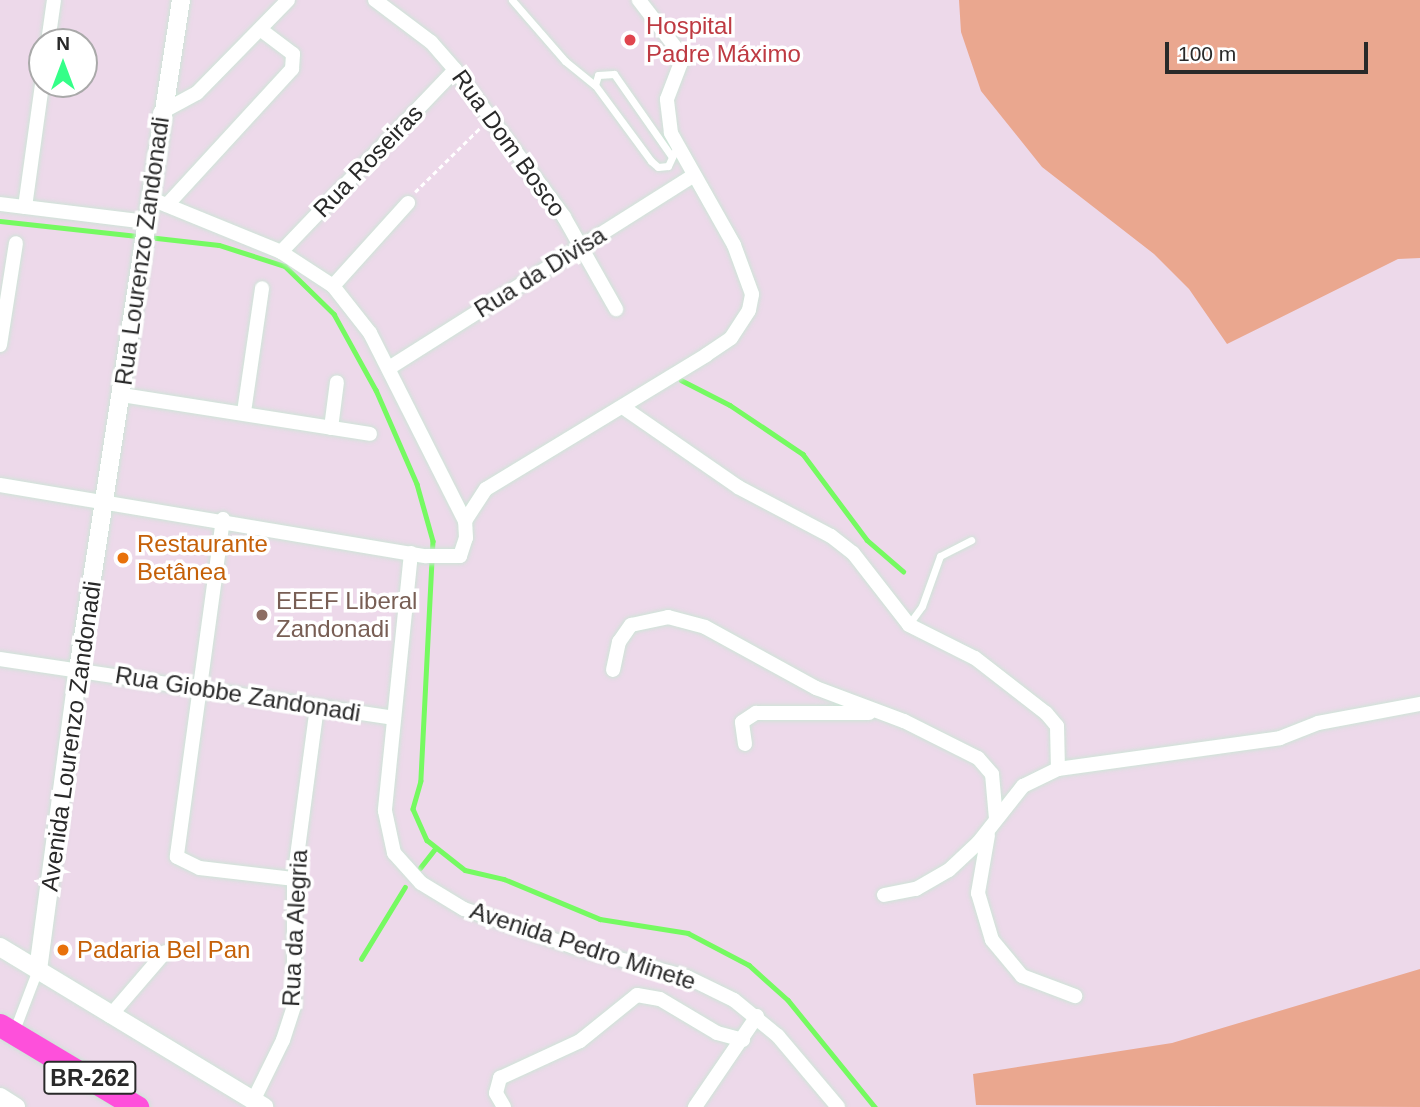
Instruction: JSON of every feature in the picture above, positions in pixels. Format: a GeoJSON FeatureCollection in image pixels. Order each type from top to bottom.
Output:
{"type":"FeatureCollection","features":[{"type":"Feature","properties":{"kind":"highway","name":"BR-262"},"geometry":{"type":"LineString","coordinates":[[7,1029],[137,1107]]}},
{"type":"Feature","properties":{"kind":"street"},"geometry":{"type":"LineString","coordinates":[[50,28],[54,0]]}},
{"type":"Feature","properties":{"kind":"street","name":"Rua Lourenzo Zandonadi"},"geometry":{"type":"LineString","coordinates":[[105,503],[160,113],[181,0]]}},
{"type":"Feature","properties":{"kind":"street"},"geometry":{"type":"LineString","coordinates":[[160,113],[197,93],[262,31],[288,0]]}},
{"type":"Feature","properties":{"kind":"street","name":"Rua Dom Bosco"},"geometry":{"type":"LineString","coordinates":[[375,0],[431,42],[455,70],[582,246],[616,309]]}},
{"type":"Feature","properties":{"kind":"street"},"geometry":{"type":"LineString","coordinates":[[465,522],[478,499],[500,479],[624,408],[731,338],[749,310],[752,294],[748,278],[693,176],[675,152],[667,99],[681,62],[680,52],[639,0]]}},
{"type":"Feature","properties":{"kind":"street"},"geometry":{"type":"LineString","coordinates":[[167,205],[292,69],[293,54],[262,31]]}},
{"type":"Feature","properties":{"kind":"street","name":"Rua Roseiras"},"geometry":{"type":"LineString","coordinates":[[281,252],[455,70]]}},
{"type":"Feature","properties":{"kind":"street"},"geometry":{"type":"LineString","coordinates":[[25,207],[40,98]]}},
{"type":"Feature","properties":{"kind":"street","name":"Rua da Divisa"},"geometry":{"type":"LineString","coordinates":[[389,368],[693,176]]}},
{"type":"Feature","properties":{"kind":"street"},"geometry":{"type":"LineString","coordinates":[[333,286],[412,197]]}},
{"type":"Feature","properties":{"kind":"street"},"geometry":{"type":"LineString","coordinates":[[0,485],[223,519],[411,554],[450,559],[465,548],[465,522],[389,368],[359,317],[333,286],[281,252],[149,198]]}},
{"type":"Feature","properties":{"kind":"street"},"geometry":{"type":"LineString","coordinates":[[0,204],[145,227]]}},
{"type":"Feature","properties":{"kind":"street"},"geometry":{"type":"LineString","coordinates":[[0,345],[16,243]]}},
{"type":"Feature","properties":{"kind":"street"},"geometry":{"type":"LineString","coordinates":[[244,412],[262,288]]}},
{"type":"Feature","properties":{"kind":"street"},"geometry":{"type":"LineString","coordinates":[[331,428],[337,382]]}},
{"type":"Feature","properties":{"kind":"street"},"geometry":{"type":"LineString","coordinates":[[122,395],[244,412],[370,434]]}},
{"type":"Feature","properties":{"kind":"street"},"geometry":{"type":"LineString","coordinates":[[624,408],[738,487],[831,536],[853,553],[909,625],[975,658],[1046,713],[1057,726],[1058,769]]}},
{"type":"Feature","properties":{"kind":"street","name":"Avenida Lourenzo Zandonadi"},"geometry":{"type":"LineString","coordinates":[[38,971],[78,670],[105,503]]}},
{"type":"Feature","properties":{"kind":"street"},"geometry":{"type":"LineString","coordinates":[[223,519],[177,857],[186,865],[294,879]]}},
{"type":"Feature","properties":{"kind":"street","name":"Avenida Pedro Minete"},"geometry":{"type":"LineString","coordinates":[[411,554],[393,718],[386,831],[394,853],[421,883],[464,909],[513,927],[687,977],[757,1016],[802,1060],[838,1107]]}},
{"type":"Feature","properties":{"kind":"street"},"geometry":{"type":"LineString","coordinates":[[613,670],[619,642],[631,625],[668,617],[705,626],[816,688],[884,713],[955,745],[986,766],[994,784],[993,823],[978,875],[985,925],[1002,955],[1022,976],[1075,996]]}},
{"type":"Feature","properties":{"kind":"street","name":"Rua Giobbe Zandonadi"},"geometry":{"type":"LineString","coordinates":[[0,659],[393,718]]}},
{"type":"Feature","properties":{"kind":"street"},"geometry":{"type":"LineString","coordinates":[[884,895],[903,893],[941,875],[966,856],[1023,786],[1058,769],[1280,738],[1318,723],[1420,704]]}},
{"type":"Feature","properties":{"kind":"street","name":"Rua da Alegria"},"geometry":{"type":"LineString","coordinates":[[258,1104],[294,1006],[294,879],[317,707]]}},
{"type":"Feature","properties":{"kind":"street"},"geometry":{"type":"LineString","coordinates":[[745,744],[742,722],[756,713],[884,713]]}},
{"type":"Feature","properties":{"kind":"street"},"geometry":{"type":"LineString","coordinates":[[0,947],[258,1104]]}},
{"type":"Feature","properties":{"kind":"street"},"geometry":{"type":"LineString","coordinates":[[110,1016],[165,951]]}},
{"type":"Feature","properties":{"kind":"street"},"geometry":{"type":"LineString","coordinates":[[7,1029],[38,971]]}},
{"type":"Feature","properties":{"kind":"street"},"geometry":{"type":"LineString","coordinates":[[504,1107],[496,1093],[500,1078],[580,1041],[637,995],[660,999],[717,1033],[743,1040]]}},
{"type":"Feature","properties":{"kind":"street"},"geometry":{"type":"LineString","coordinates":[[695,1107],[757,1016]]}},
{"type":"Feature","properties":{"kind":"lane"},"geometry":{"type":"LineString","coordinates":[[512,0],[565,61],[595,85],[651,161],[658,167],[668,166],[675,152],[614,74],[598,75],[595,85]]}},
{"type":"Feature","properties":{"kind":"lane"},"geometry":{"type":"LineString","coordinates":[[909,625],[922,606],[940,556],[971,540]]}},
{"type":"Feature","properties":{"kind":"path"},"geometry":{"type":"LineString","coordinates":[[412,197],[490,117]]}},
{"type":"Feature","properties":{"kind":"shaded area"},"geometry":{"type":"Polygon","coordinates":[[[959,0],[1420,0],[1420,258],[1398,259],[1227,344],[1189,289],[1154,254],[1042,167],[981,91],[961,32],[959,0]]]}},
{"type":"Feature","properties":{"kind":"shaded area"},"geometry":{"type":"Polygon","coordinates":[[[1420,969],[1420,1107],[976,1105],[973,1074],[1172,1043],[1420,969]]]}},
{"type":"Feature","properties":{"kind":"waterway"},"geometry":{"type":"LineString","coordinates":[[0,221],[139,236]]}},
{"type":"Feature","properties":{"kind":"waterway"},"geometry":{"type":"LineString","coordinates":[[148,237],[219,245],[285,266],[334,314],[376,390],[417,484],[433,541],[421,781],[413,809],[427,840],[465,870],[504,879],[600,919],[688,933],[749,965],[788,1000],[875,1107]]}},
{"type":"Feature","properties":{"kind":"waterway"},"geometry":{"type":"LineString","coordinates":[[681,380],[730,405],[803,454],[867,540],[903,571]]}},
{"type":"Feature","properties":{"kind":"waterway"},"geometry":{"type":"LineString","coordinates":[[420,868],[435,849]]}},
{"type":"Feature","properties":{"kind":"waterway"},"geometry":{"type":"LineString","coordinates":[[361,959],[405,887]]}},
{"type":"Feature","properties":{"kind":"place","name":"Hospital Padre Máximo"},"geometry":{"type":"Point","coordinates":[630,40]}},
{"type":"Feature","properties":{"kind":"place","name":"Restaurante Betânea"},"geometry":{"type":"Point","coordinates":[123,558]}},
{"type":"Feature","properties":{"kind":"place","name":"EEEF Liberal Zandonadi"},"geometry":{"type":"Point","coordinates":[262,615]}},
{"type":"Feature","properties":{"kind":"place","name":"Padaria Bel Pan"},"geometry":{"type":"Point","coordinates":[63,950]}}]}
